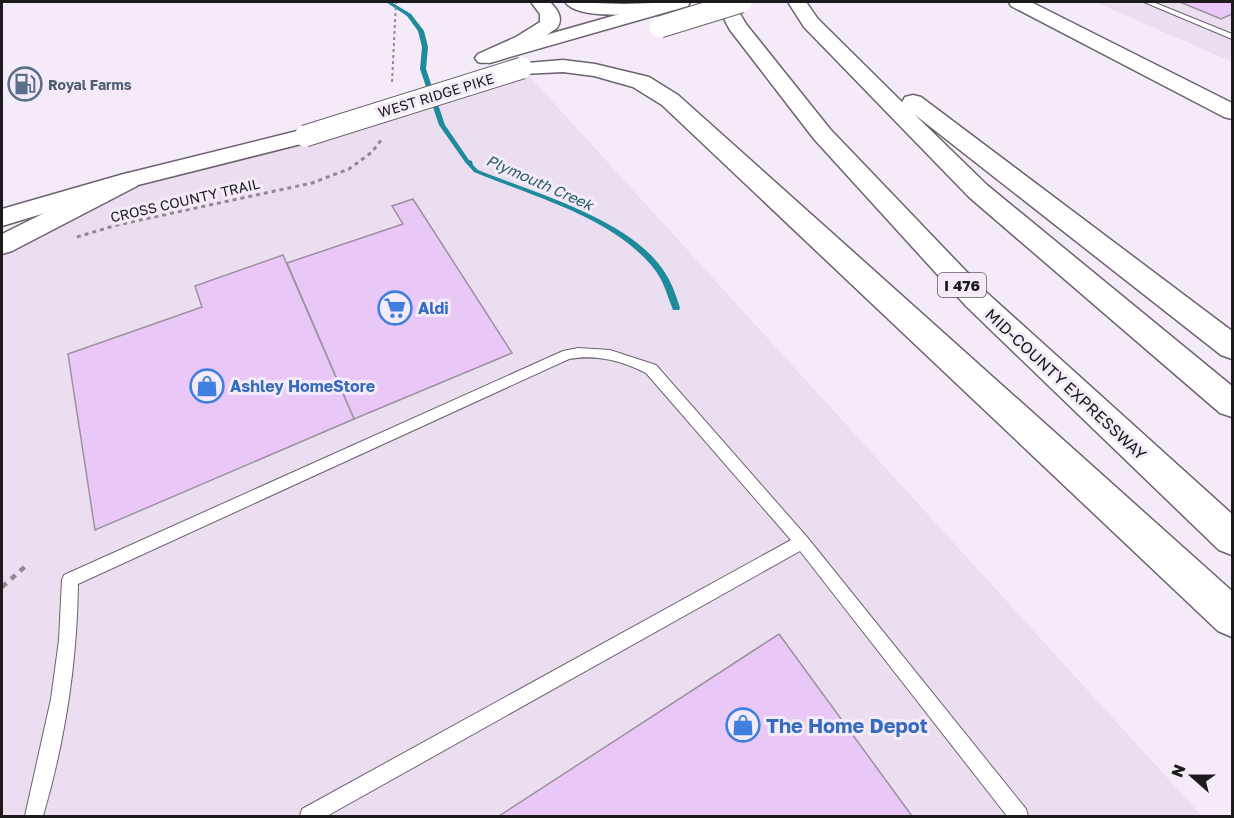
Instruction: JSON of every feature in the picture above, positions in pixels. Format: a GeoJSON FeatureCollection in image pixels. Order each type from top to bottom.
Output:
{"type":"FeatureCollection","features":[{"type":"Feature","properties":{"kind":"main road"},"geometry":{"type":"LineString","coordinates":[[513,56],[550,24],[550,13],[540,2]]}},
{"type":"Feature","properties":{"kind":"main road"},"geometry":{"type":"LineString","coordinates":[[574,2],[589,7],[625,11],[677,3]]}},
{"type":"Feature","properties":{"kind":"main road","name":"MID-COUNTY EXPRESSWAY"},"geometry":{"type":"LineString","coordinates":[[724,2],[737,26],[822,134],[976,299],[1233,538]]}},
{"type":"Feature","properties":{"kind":"main road","name":"WEST RIDGE PIKE"},"geometry":{"type":"LineString","coordinates":[[463,65],[485,58],[513,56],[660,27],[741,2]]}},
{"type":"Feature","properties":{"kind":"main road"},"geometry":{"type":"LineString","coordinates":[[1018,2],[1233,112]]}},
{"type":"Feature","properties":{"kind":"main road"},"geometry":{"type":"LineString","coordinates":[[1043,2],[1233,101]]}},
{"type":"Feature","properties":{"kind":"main road","name":"WEST RIDGE PIKE"},"geometry":{"type":"LineString","coordinates":[[2,218],[299,126],[677,3]]}},
{"type":"Feature","properties":{"kind":"main road"},"geometry":{"type":"LineString","coordinates":[[804,12],[1212,334],[1233,347]]}},
{"type":"Feature","properties":{"kind":"main road"},"geometry":{"type":"LineString","coordinates":[[804,12],[978,191],[1233,404]]}},
{"type":"Feature","properties":{"kind":"main road"},"geometry":{"type":"LineString","coordinates":[[513,56],[595,70],[641,82],[670,100],[1233,617]]}},
{"type":"Feature","properties":{"kind":"main road"},"geometry":{"type":"LineString","coordinates":[[2,245],[129,180]]}},
{"type":"Feature","properties":{"kind":"lane"},"geometry":{"type":"LineString","coordinates":[[1148,2],[1232,37]]}},
{"type":"Feature","properties":{"kind":"lane"},"geometry":{"type":"LineString","coordinates":[[34,816],[55,730],[64,675],[70,610],[70,580],[567,354],[581,351],[623,356],[651,369],[802,542],[1019,816]]}},
{"type":"Feature","properties":{"kind":"lane"},"geometry":{"type":"LineString","coordinates":[[309,816],[802,542]]}},
{"type":"Feature","properties":{"kind":"path"},"geometry":{"type":"LineString","coordinates":[[396,2],[396,17]]}},
{"type":"Feature","properties":{"kind":"path","name":"CROSS COUNTY TRAIL"},"geometry":{"type":"LineString","coordinates":[[68,240],[117,225],[312,183],[350,169],[372,152]]}},
{"type":"Feature","properties":{"kind":"path"},"geometry":{"type":"LineString","coordinates":[[2,586],[28,564]]}},
{"type":"Feature","properties":{"kind":"shaded area"},"geometry":{"type":"Polygon","coordinates":[[[1095,2],[1232,2],[1232,62],[1095,2]]]}},
{"type":"Feature","properties":{"kind":"shaded area"},"geometry":{"type":"Polygon","coordinates":[[[522,68],[1202,816],[2,816],[2,245],[129,180],[522,68]]]}},
{"type":"Feature","properties":{"kind":"building"},"geometry":{"type":"Polygon","coordinates":[[[1180,2],[1232,2],[1232,14],[1221,19],[1180,2]]]}},
{"type":"Feature","properties":{"kind":"building","name":"Aldi"},"geometry":{"type":"Polygon","coordinates":[[[413,199],[512,353],[354,419],[287,263],[403,224],[392,206],[413,199]]]}},
{"type":"Feature","properties":{"kind":"building","name":"Ashley HomeStore"},"geometry":{"type":"Polygon","coordinates":[[[283,255],[354,419],[95,530],[68,354],[202,307],[195,286],[283,255]]]}},
{"type":"Feature","properties":{"kind":"building","name":"The Home Depot"},"geometry":{"type":"Polygon","coordinates":[[[779,634],[912,816],[499,816],[779,634]]]}},
{"type":"Feature","properties":{"kind":"waterway","name":"Plymouth Creek"},"geometry":{"type":"LineString","coordinates":[[388,2],[409,15],[421,31],[425,47],[423,69],[442,125],[470,165],[476,171],[584,215],[635,245],[655,264],[669,286],[676,308]]}},
{"type":"Feature","properties":{"kind":"place","name":"Royal Farms"},"geometry":{"type":"Point","coordinates":[25,84]}},
{"type":"Feature","properties":{"kind":"place","name":"Aldi"},"geometry":{"type":"Point","coordinates":[395,308]}},
{"type":"Feature","properties":{"kind":"place","name":"Ashley HomeStore"},"geometry":{"type":"Point","coordinates":[207,386]}},
{"type":"Feature","properties":{"kind":"place","name":"The Home Depot"},"geometry":{"type":"Point","coordinates":[743,725]}}]}
